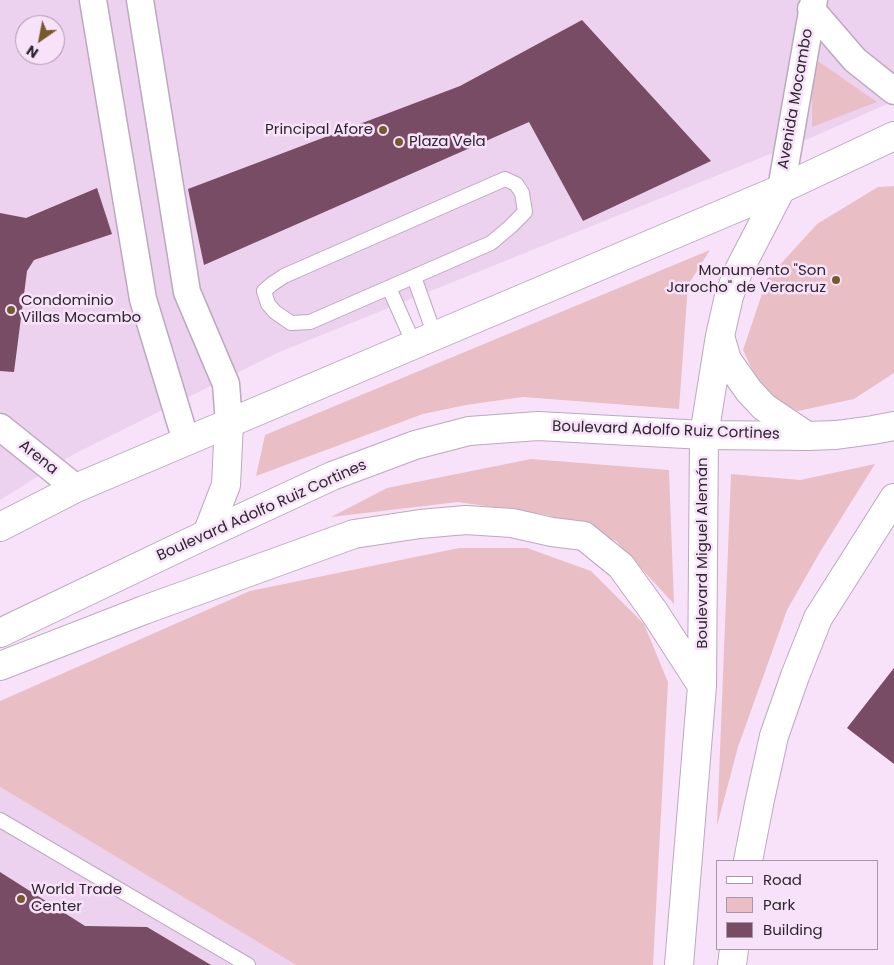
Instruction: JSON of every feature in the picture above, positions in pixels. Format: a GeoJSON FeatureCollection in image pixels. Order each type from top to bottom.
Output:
{"type":"FeatureCollection","features":[{"type":"Feature","properties":{"kind":"main road"},"geometry":{"type":"LineString","coordinates":[[0,527],[76,488],[781,188],[894,136]]}},
{"type":"Feature","properties":{"kind":"main road","name":"Boulevard Miguel Alemán"},"geometry":{"type":"LineString","coordinates":[[679,965],[702,686],[704,435],[720,336],[729,296],[738,272],[781,188]]}},
{"type":"Feature","properties":{"kind":"main road"},"geometry":{"type":"LineString","coordinates":[[720,336],[727,360],[749,391],[764,408],[807,436]]}},
{"type":"Feature","properties":{"kind":"main road"},"geometry":{"type":"LineString","coordinates":[[207,534],[226,486],[229,423]]}},
{"type":"Feature","properties":{"kind":"main road","name":"Boulevard Adolfo Ruiz Cortines"},"geometry":{"type":"LineString","coordinates":[[0,633],[332,476],[415,445],[469,431],[538,426],[704,435],[807,436],[836,435],[894,426]]}},
{"type":"Feature","properties":{"kind":"main road"},"geometry":{"type":"LineString","coordinates":[[748,860],[774,736],[818,618],[894,498]]}},
{"type":"Feature","properties":{"kind":"main road"},"geometry":{"type":"LineString","coordinates":[[0,666],[144,610],[354,534],[420,524],[466,520],[512,523],[552,532],[584,536],[621,566],[655,613],[702,686]]}},
{"type":"Feature","properties":{"kind":"main road"},"geometry":{"type":"LineString","coordinates":[[732,965],[734,950]]}},
{"type":"Feature","properties":{"kind":"street"},"geometry":{"type":"LineString","coordinates":[[93,0],[143,299],[186,441]]}},
{"type":"Feature","properties":{"kind":"street"},"geometry":{"type":"LineString","coordinates":[[140,0],[187,292],[226,384],[229,423]]}},
{"type":"Feature","properties":{"kind":"street","name":"Avenida Mocambo"},"geometry":{"type":"LineString","coordinates":[[813,4],[855,60],[894,91]]}},
{"type":"Feature","properties":{"kind":"street","name":"Avenida Mocambo"},"geometry":{"type":"LineString","coordinates":[[781,188],[813,4]]}},
{"type":"Feature","properties":{"kind":"street","name":"Arena"},"geometry":{"type":"LineString","coordinates":[[0,427],[76,488]]}},
{"type":"Feature","properties":{"kind":"lane"},"geometry":{"type":"LineString","coordinates":[[505,178],[516,184],[522,193],[525,212],[510,227],[491,243],[414,277],[310,322],[291,323],[275,312],[268,304],[264,291],[284,276],[505,178]]}},
{"type":"Feature","properties":{"kind":"lane"},"geometry":{"type":"LineString","coordinates":[[414,277],[425,340]]}},
{"type":"Feature","properties":{"kind":"lane"},"geometry":{"type":"LineString","coordinates":[[389,288],[425,340]]}},
{"type":"Feature","properties":{"kind":"lane"},"geometry":{"type":"LineString","coordinates":[[0,820],[248,965]]}},
{"type":"Feature","properties":{"kind":"shaded area"},"geometry":{"type":"Polygon","coordinates":[[[0,0],[894,0],[894,101],[815,136],[277,353],[74,454],[0,500],[0,0]]]}},
{"type":"Feature","properties":{"kind":"shaded area"},"geometry":{"type":"Polygon","coordinates":[[[0,787],[296,965],[0,965],[0,787]]]}},
{"type":"Feature","properties":{"kind":"green space"},"geometry":{"type":"Polygon","coordinates":[[[812,57],[877,102],[812,127],[812,57]]]}},
{"type":"Feature","properties":{"kind":"green space"},"geometry":{"type":"Polygon","coordinates":[[[894,186],[894,373],[854,399],[798,411],[762,391],[743,350],[767,279],[817,224],[878,187],[894,186]]]}},
{"type":"Feature","properties":{"kind":"green space"},"geometry":{"type":"Polygon","coordinates":[[[710,250],[688,285],[679,409],[523,397],[466,405],[423,414],[256,476],[265,435],[710,250]]]}},
{"type":"Feature","properties":{"kind":"green space"},"geometry":{"type":"Polygon","coordinates":[[[531,459],[669,470],[674,604],[616,541],[548,515],[458,502],[331,517],[387,488],[531,459]]]}},
{"type":"Feature","properties":{"kind":"green space"},"geometry":{"type":"Polygon","coordinates":[[[875,464],[820,552],[787,610],[738,747],[717,826],[731,474],[800,480],[875,464]]]}},
{"type":"Feature","properties":{"kind":"green space"},"geometry":{"type":"Polygon","coordinates":[[[459,548],[527,548],[591,571],[644,624],[668,682],[653,965],[296,965],[0,787],[0,701],[250,591],[459,548]]]}},
{"type":"Feature","properties":{"kind":"building","name":"Plaza Vela"},"geometry":{"type":"Polygon","coordinates":[[[582,20],[711,161],[583,221],[529,122],[204,265],[188,189],[460,86],[582,20]]]}},
{"type":"Feature","properties":{"kind":"building","name":"Condominio Villas Mocambo"},"geometry":{"type":"Polygon","coordinates":[[[97,188],[112,234],[34,260],[27,271],[14,372],[0,371],[0,213],[26,218],[97,188]]]}},
{"type":"Feature","properties":{"kind":"building"},"geometry":{"type":"Polygon","coordinates":[[[894,668],[894,764],[847,728],[894,668]]]}},
{"type":"Feature","properties":{"kind":"building","name":"World Trade Center"},"geometry":{"type":"Polygon","coordinates":[[[0,872],[85,926],[147,927],[211,965],[0,965],[0,872]]]}},
{"type":"Feature","properties":{"kind":"place","name":"Principal Afore"},"geometry":{"type":"Point","coordinates":[383,130]}},
{"type":"Feature","properties":{"kind":"place","name":"Plaza Vela"},"geometry":{"type":"Point","coordinates":[399,142]}},
{"type":"Feature","properties":{"kind":"place","name":"Monumento \"Son Jarocho\" de Veracruz"},"geometry":{"type":"Point","coordinates":[836,280]}},
{"type":"Feature","properties":{"kind":"place","name":"Condominio Villas Mocambo"},"geometry":{"type":"Point","coordinates":[11,310]}},
{"type":"Feature","properties":{"kind":"place","name":"World Trade Center"},"geometry":{"type":"Point","coordinates":[21,899]}}]}
